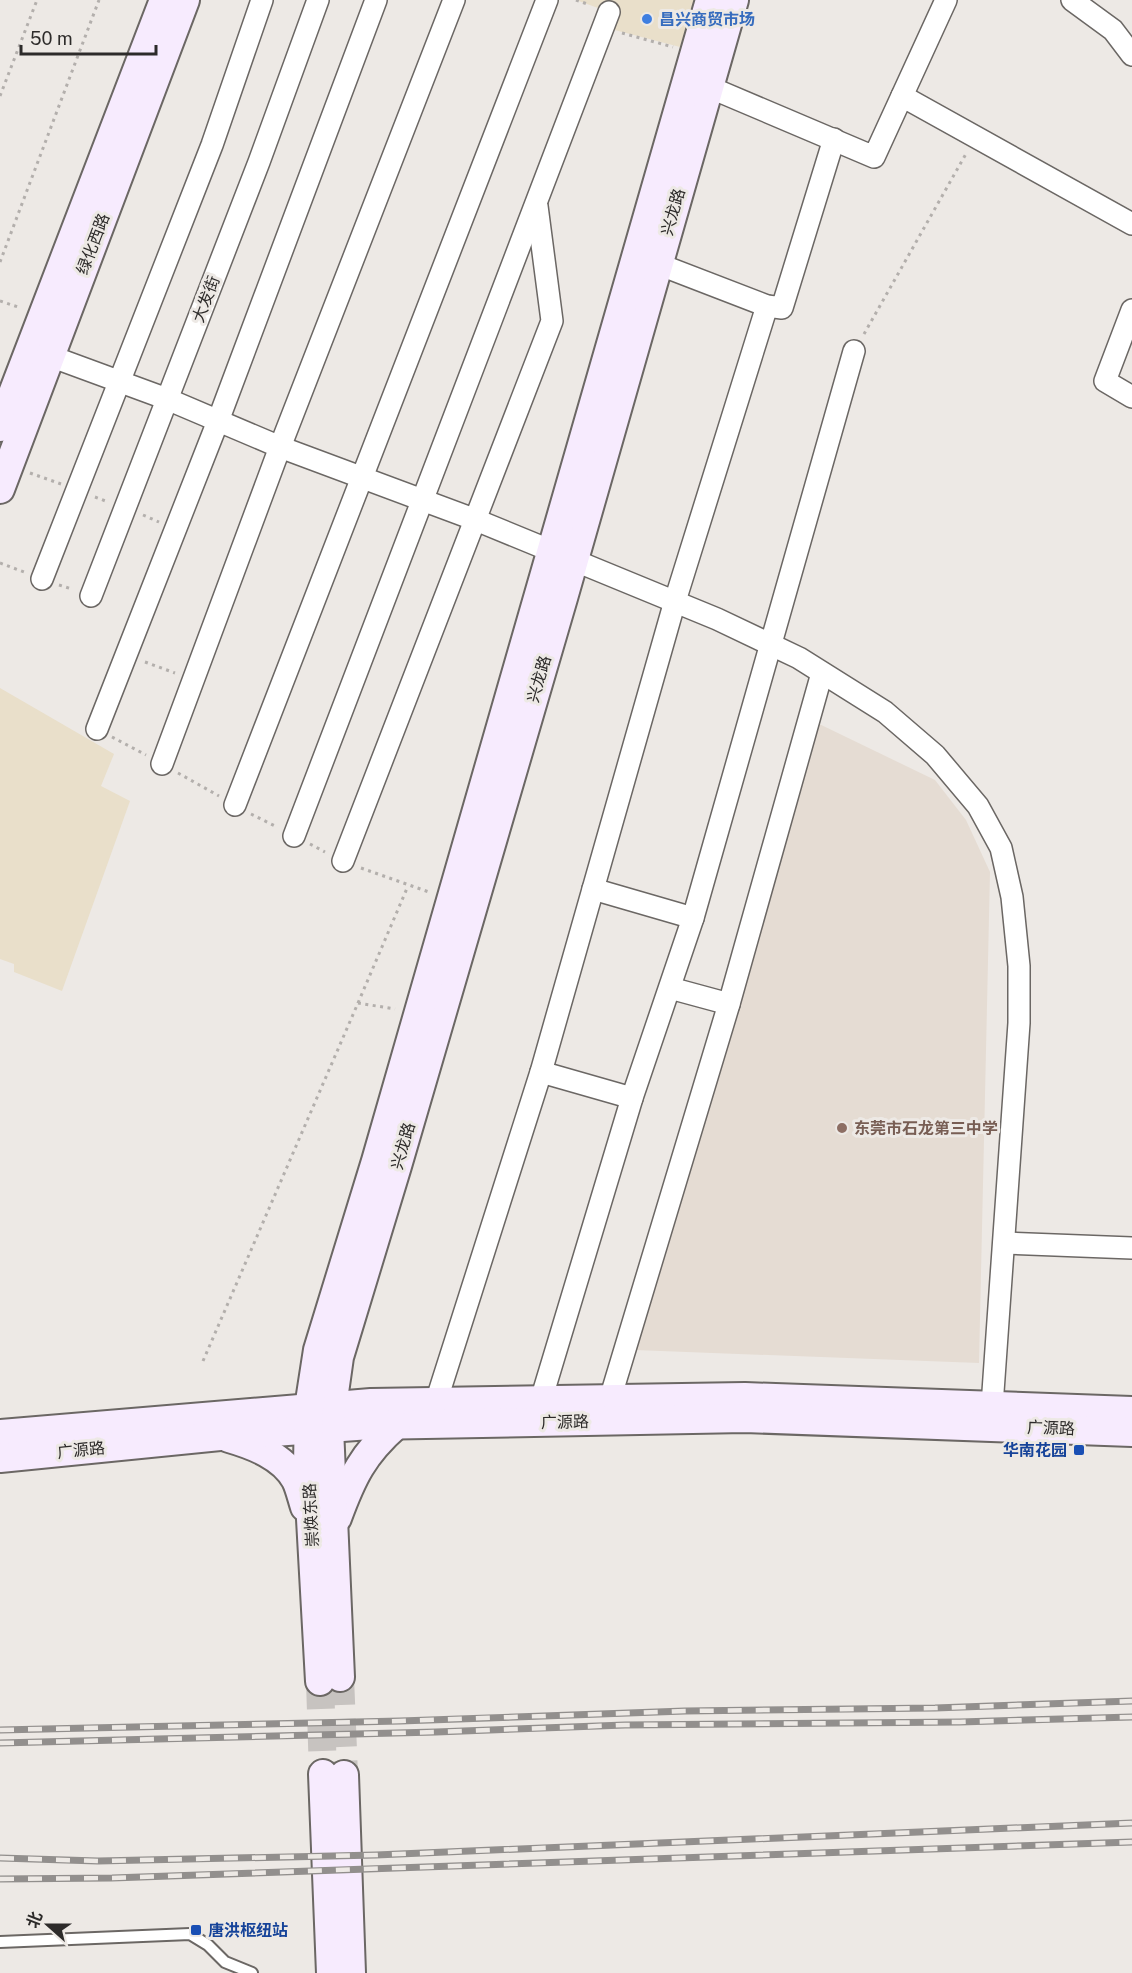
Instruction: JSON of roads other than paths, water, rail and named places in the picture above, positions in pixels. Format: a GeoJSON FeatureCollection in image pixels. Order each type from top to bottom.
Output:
{"type":"FeatureCollection","features":[{"type":"Feature","properties":{"kind":"main road","name":"绿化西路"},"geometry":{"type":"LineString","coordinates":[[0,427],[164,0]]}},
{"type":"Feature","properties":{"kind":"main road","name":"绿化西路"},"geometry":{"type":"LineString","coordinates":[[0,489],[185,0]]}},
{"type":"Feature","properties":{"kind":"main road","name":"兴龙路"},"geometry":{"type":"LineString","coordinates":[[328,1353],[397,1166],[710,0]]}},
{"type":"Feature","properties":{"kind":"main road","name":"兴龙路"},"geometry":{"type":"LineString","coordinates":[[328,1353],[376,1161],[452,899],[658,264],[734,0]]}},
{"type":"Feature","properties":{"kind":"main road","name":"崇焕东路"},"geometry":{"type":"LineString","coordinates":[[328,1353],[320,1418],[322,1526],[330,1679]]}},
{"type":"Feature","properties":{"kind":"main road","name":"广源路"},"geometry":{"type":"LineString","coordinates":[[0,1458],[220,1436],[320,1418],[436,1402],[745,1397],[1132,1412]]}},
{"type":"Feature","properties":{"kind":"main road","name":"广源路"},"geometry":{"type":"LineString","coordinates":[[0,1434],[320,1418],[396,1425],[745,1418],[1132,1432]]}},
{"type":"Feature","properties":{"kind":"main road"},"geometry":{"type":"LineString","coordinates":[[220,1436],[254,1445],[277,1459],[295,1479],[322,1526],[347,1492],[362,1462],[375,1444],[396,1425]]}},
{"type":"Feature","properties":{"kind":"main road"},"geometry":{"type":"LineString","coordinates":[[331,1973],[333,1774],[351,1973]]}},
{"type":"Feature","properties":{"kind":"street"},"geometry":{"type":"LineString","coordinates":[[42,579],[212,145],[262,0]]}},
{"type":"Feature","properties":{"kind":"street","name":"大发街"},"geometry":{"type":"LineString","coordinates":[[91,596],[259,162],[318,0]]}},
{"type":"Feature","properties":{"kind":"street"},"geometry":{"type":"LineString","coordinates":[[97,729],[218,421],[376,0]]}},
{"type":"Feature","properties":{"kind":"street"},"geometry":{"type":"LineString","coordinates":[[162,764],[280,447],[454,0]]}},
{"type":"Feature","properties":{"kind":"street"},"geometry":{"type":"LineString","coordinates":[[235,805],[547,0]]}},
{"type":"Feature","properties":{"kind":"street"},"geometry":{"type":"LineString","coordinates":[[709,87],[874,157],[946,0]]}},
{"type":"Feature","properties":{"kind":"street"},"geometry":{"type":"LineString","coordinates":[[1072,0],[1113,30],[1132,55]]}},
{"type":"Feature","properties":{"kind":"street"},"geometry":{"type":"LineString","coordinates":[[294,836],[606,19]]}},
{"type":"Feature","properties":{"kind":"street"},"geometry":{"type":"LineString","coordinates":[[902,96],[1132,224]]}},
{"type":"Feature","properties":{"kind":"street"},"geometry":{"type":"LineString","coordinates":[[658,264],[767,306],[782,308],[834,139]]}},
{"type":"Feature","properties":{"kind":"street"},"geometry":{"type":"LineString","coordinates":[[343,861],[552,321],[536,202]]}},
{"type":"Feature","properties":{"kind":"street"},"geometry":{"type":"LineString","coordinates":[[436,1402],[541,1072],[675,602],[767,306]]}},
{"type":"Feature","properties":{"kind":"street"},"geometry":{"type":"LineString","coordinates":[[1132,310],[1105,381],[1132,397]]}},
{"type":"Feature","properties":{"kind":"street"},"geometry":{"type":"LineString","coordinates":[[541,1400],[632,1098],[693,918],[854,351]]}},
{"type":"Feature","properties":{"kind":"street"},"geometry":{"type":"LineString","coordinates":[[50,356],[167,399],[280,447],[476,520],[675,602],[770,645],[822,673],[885,712],[935,755],[978,806],[1001,848],[1012,897],[1019,966],[1019,1023],[992,1406]]}},
{"type":"Feature","properties":{"kind":"street"},"geometry":{"type":"LineString","coordinates":[[610,1399],[729,1004],[822,673]]}},
{"type":"Feature","properties":{"kind":"street"},"geometry":{"type":"LineString","coordinates":[[593,890],[693,918]]}},
{"type":"Feature","properties":{"kind":"street"},"geometry":{"type":"LineString","coordinates":[[670,988],[729,1004]]}},
{"type":"Feature","properties":{"kind":"street"},"geometry":{"type":"LineString","coordinates":[[541,1072],[632,1098]]}},
{"type":"Feature","properties":{"kind":"street"},"geometry":{"type":"LineString","coordinates":[[1004,1243],[1132,1248]]}},
{"type":"Feature","properties":{"kind":"lane"},"geometry":{"type":"LineString","coordinates":[[0,1942],[190,1934],[208,1945],[225,1962],[252,1973]]}},
{"type":"Feature","properties":{"kind":"tunnel"},"geometry":{"type":"LineString","coordinates":[[340,1677],[344,1775]]}},
{"type":"Feature","properties":{"kind":"tunnel"},"geometry":{"type":"LineString","coordinates":[[320,1681],[323,1774]]}},
{"type":"Feature","properties":{"kind":"railway"},"geometry":{"type":"LineString","coordinates":[[0,1730],[400,1721],[685,1711],[935,1708],[1132,1701]]}},
{"type":"Feature","properties":{"kind":"railway"},"geometry":{"type":"LineString","coordinates":[[0,1743],[625,1725],[960,1722],[1132,1717]]}},
{"type":"Feature","properties":{"kind":"railway"},"geometry":{"type":"LineString","coordinates":[[0,1858],[98,1861],[376,1855],[1132,1823]]}},
{"type":"Feature","properties":{"kind":"railway"},"geometry":{"type":"LineString","coordinates":[[0,1879],[112,1878],[1132,1842]]}},
{"type":"Feature","properties":{"kind":"place","name":"昌兴商贸市场"},"geometry":{"type":"Point","coordinates":[647,19]}},
{"type":"Feature","properties":{"kind":"place","name":"东莞市石龙第三中学"},"geometry":{"type":"Point","coordinates":[842,1128]}},
{"type":"Feature","properties":{"kind":"place","name":"华南花园"},"geometry":{"type":"Point","coordinates":[1079,1450]}},
{"type":"Feature","properties":{"kind":"place","name":"唐洪枢纽站"},"geometry":{"type":"Point","coordinates":[196,1930]}}]}
